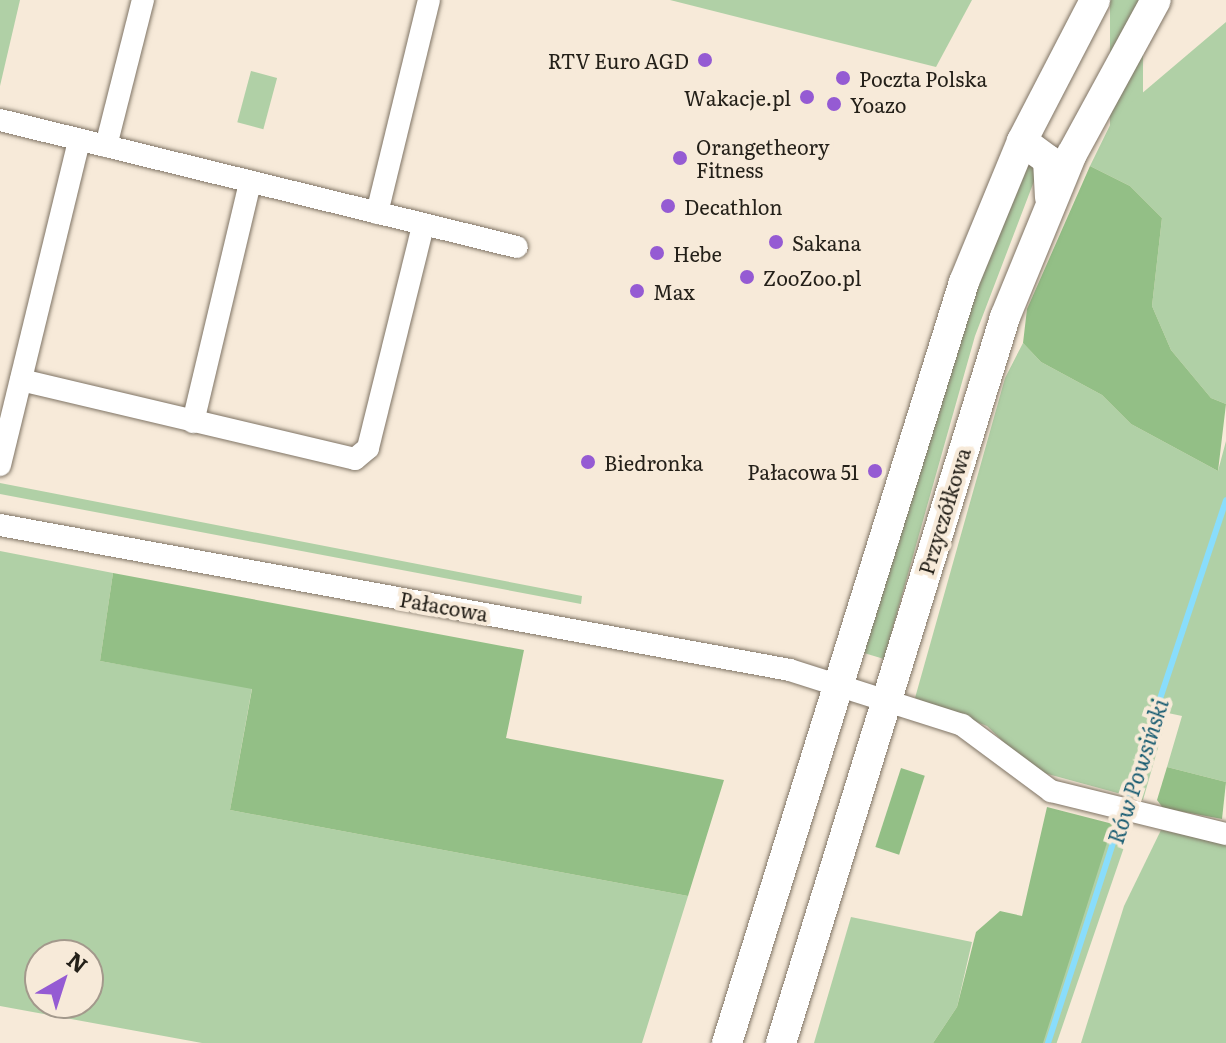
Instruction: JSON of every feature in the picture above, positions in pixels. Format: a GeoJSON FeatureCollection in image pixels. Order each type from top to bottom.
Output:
{"type":"FeatureCollection","features":[{"type":"Feature","properties":{"kind":"main road"},"geometry":{"type":"LineString","coordinates":[[727,1043],[950,321],[1022,141],[1095,0]]}},
{"type":"Feature","properties":{"kind":"main road","name":"Przyczółkowa"},"geometry":{"type":"LineString","coordinates":[[781,1043],[1005,317],[1049,203],[1156,0]]}},
{"type":"Feature","properties":{"kind":"main road"},"geometry":{"type":"LineString","coordinates":[[1022,141],[1052,168],[1049,203]]}},
{"type":"Feature","properties":{"kind":"street"},"geometry":{"type":"LineString","coordinates":[[106,146],[143,0]]}},
{"type":"Feature","properties":{"kind":"street"},"geometry":{"type":"LineString","coordinates":[[377,213],[429,0]]}},
{"type":"Feature","properties":{"kind":"street"},"geometry":{"type":"LineString","coordinates":[[0,120],[517,247]]}},
{"type":"Feature","properties":{"kind":"street"},"geometry":{"type":"LineString","coordinates":[[0,465],[79,140]]}},
{"type":"Feature","properties":{"kind":"street"},"geometry":{"type":"LineString","coordinates":[[193,422],[250,182]]}},
{"type":"Feature","properties":{"kind":"street"},"geometry":{"type":"LineString","coordinates":[[21,380],[349,459],[365,453],[423,225]]}},
{"type":"Feature","properties":{"kind":"street","name":"Pałacowa"},"geometry":{"type":"LineString","coordinates":[[0,525],[838,683],[982,735],[1051,791],[1226,834]]}},
{"type":"Feature","properties":{"kind":"green space"},"geometry":{"type":"Polygon","coordinates":[[[0,0],[20,0],[0,86],[0,0]]]}},
{"type":"Feature","properties":{"kind":"green space"},"geometry":{"type":"Polygon","coordinates":[[[670,0],[972,0],[936,67],[670,0]]]}},
{"type":"Feature","properties":{"kind":"green space"},"geometry":{"type":"Polygon","coordinates":[[[1110,0],[1143,0],[1143,148],[1110,148],[1110,0]]]}},
{"type":"Feature","properties":{"kind":"green space"},"geometry":{"type":"Polygon","coordinates":[[[1226,22],[1226,404],[1211,398],[1171,350],[1152,306],[1162,218],[1130,186],[1090,166],[1114,117],[1226,22]]]}},
{"type":"Feature","properties":{"kind":"green space"},"geometry":{"type":"Polygon","coordinates":[[[251,71],[277,78],[263,129],[237,122],[251,71]]]}},
{"type":"Feature","properties":{"kind":"green space"},"geometry":{"type":"Polygon","coordinates":[[[1026,162],[1033,162],[1036,176],[975,336],[884,659],[864,653],[958,338],[1026,162]]]}},
{"type":"Feature","properties":{"kind":"green space"},"geometry":{"type":"Polygon","coordinates":[[[1090,166],[1130,186],[1162,218],[1152,306],[1171,350],[1211,398],[1226,404],[1218,471],[1131,424],[1102,395],[1041,362],[1023,343],[1027,309],[1090,166]]]}},
{"type":"Feature","properties":{"kind":"green space"},"geometry":{"type":"Polygon","coordinates":[[[1023,343],[1041,362],[1102,395],[1131,424],[1218,471],[1226,441],[1226,782],[1167,767],[1182,716],[1168,713],[1143,800],[1033,770],[987,726],[915,698],[1005,378],[1023,343]]]}},
{"type":"Feature","properties":{"kind":"green space"},"geometry":{"type":"Polygon","coordinates":[[[0,483],[582,596],[581,604],[0,494],[0,483]]]}},
{"type":"Feature","properties":{"kind":"green space"},"geometry":{"type":"Polygon","coordinates":[[[0,551],[113,573],[100,661],[252,688],[230,810],[688,896],[642,1043],[202,1043],[71,1019],[104,1019],[104,939],[24,939],[24,1010],[0,1006],[0,551]]]}},
{"type":"Feature","properties":{"kind":"green space"},"geometry":{"type":"Polygon","coordinates":[[[113,573],[524,650],[506,738],[724,780],[688,896],[230,810],[252,689],[100,661],[113,573]]]}},
{"type":"Feature","properties":{"kind":"green space"},"geometry":{"type":"Polygon","coordinates":[[[1167,767],[1226,782],[1222,819],[1163,808],[1157,800],[1167,767]]]}},
{"type":"Feature","properties":{"kind":"green space"},"geometry":{"type":"Polygon","coordinates":[[[901,768],[925,776],[899,855],[875,847],[901,768]]]}},
{"type":"Feature","properties":{"kind":"green space"},"geometry":{"type":"Polygon","coordinates":[[[1047,807],[1113,824],[1043,1043],[933,1043],[957,1007],[976,932],[1000,911],[1022,916],[1047,807]]]}},
{"type":"Feature","properties":{"kind":"green space"},"geometry":{"type":"Polygon","coordinates":[[[1113,824],[1130,830],[1057,1043],[1038,1041],[1113,824]]]}},
{"type":"Feature","properties":{"kind":"green space"},"geometry":{"type":"Polygon","coordinates":[[[1161,830],[1226,844],[1226,1043],[1081,1043],[1124,906],[1161,830]]]}},
{"type":"Feature","properties":{"kind":"green space"},"geometry":{"type":"Polygon","coordinates":[[[851,917],[972,942],[957,1007],[933,1043],[814,1043],[851,917]]]}},
{"type":"Feature","properties":{"kind":"waterway","name":"Rów Powsiński"},"geometry":{"type":"LineString","coordinates":[[1125,804],[1226,500]]}},
{"type":"Feature","properties":{"kind":"waterway","name":"Rów Powsiński"},"geometry":{"type":"LineString","coordinates":[[1048,1043],[1122,815]]}},
{"type":"Feature","properties":{"kind":"place","name":"RTV Euro AGD"},"geometry":{"type":"Point","coordinates":[705,60]}},
{"type":"Feature","properties":{"kind":"place","name":"Poczta Polska"},"geometry":{"type":"Point","coordinates":[843,78]}},
{"type":"Feature","properties":{"kind":"place","name":"Wakacje.pl"},"geometry":{"type":"Point","coordinates":[807,97]}},
{"type":"Feature","properties":{"kind":"place","name":"Yoazo"},"geometry":{"type":"Point","coordinates":[834,104]}},
{"type":"Feature","properties":{"kind":"place","name":"Orangetheory Fitness"},"geometry":{"type":"Point","coordinates":[680,158]}},
{"type":"Feature","properties":{"kind":"place","name":"Decathlon"},"geometry":{"type":"Point","coordinates":[668,206]}},
{"type":"Feature","properties":{"kind":"place","name":"Sakana"},"geometry":{"type":"Point","coordinates":[776,242]}},
{"type":"Feature","properties":{"kind":"place","name":"Hebe"},"geometry":{"type":"Point","coordinates":[657,253]}},
{"type":"Feature","properties":{"kind":"place","name":"ZooZoo.pl"},"geometry":{"type":"Point","coordinates":[747,277]}},
{"type":"Feature","properties":{"kind":"place","name":"Max"},"geometry":{"type":"Point","coordinates":[637,291]}},
{"type":"Feature","properties":{"kind":"place","name":"Biedronka"},"geometry":{"type":"Point","coordinates":[588,462]}},
{"type":"Feature","properties":{"kind":"place","name":"Pałacowa 51"},"geometry":{"type":"Point","coordinates":[875,471]}}]}
